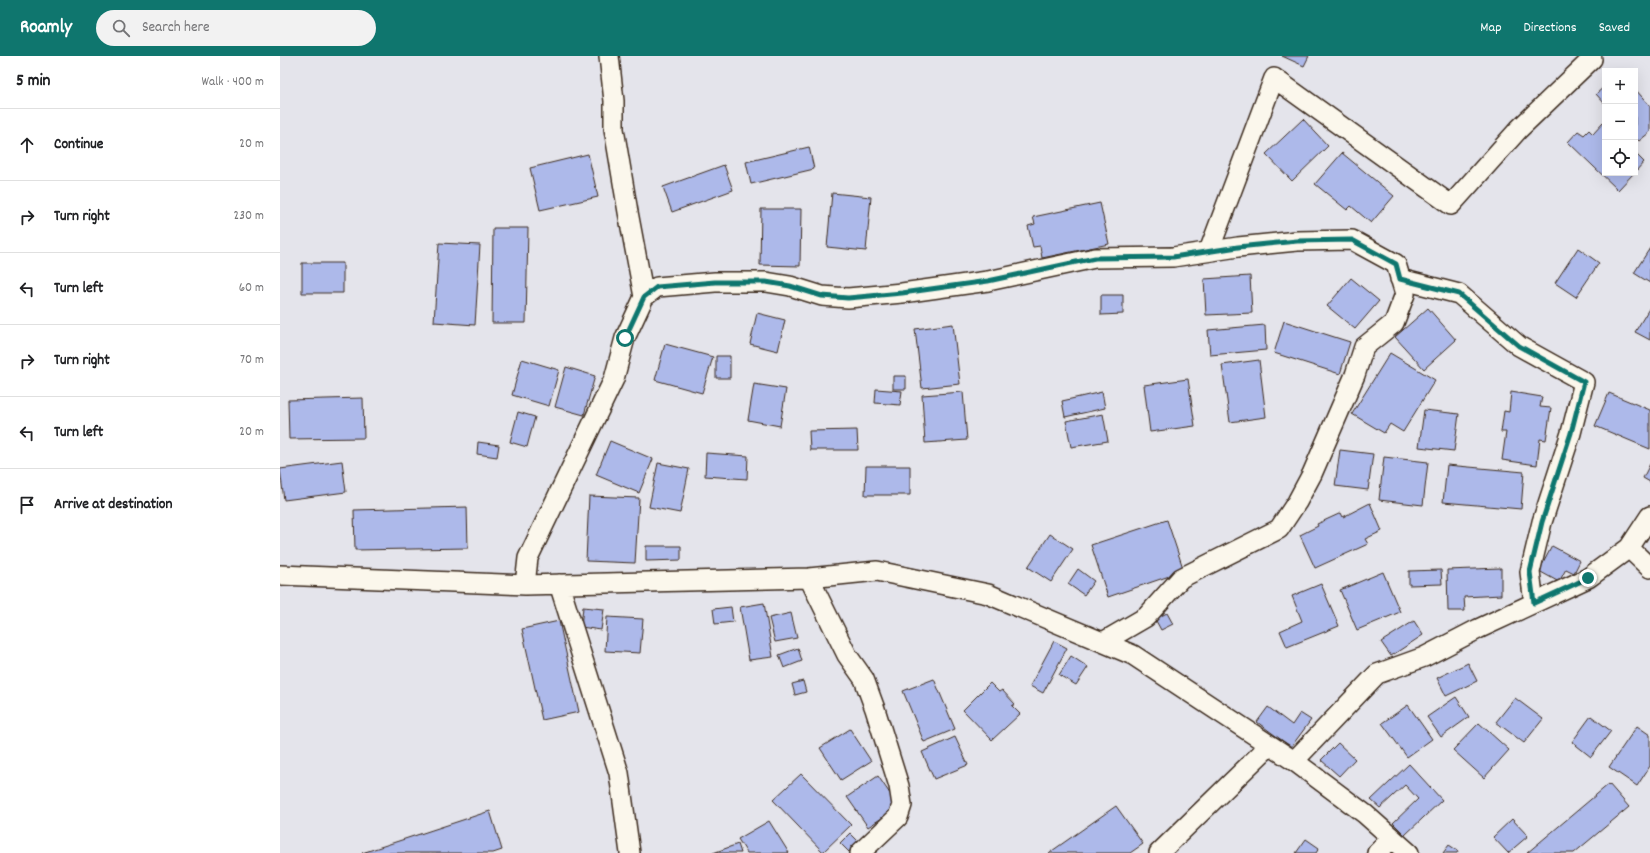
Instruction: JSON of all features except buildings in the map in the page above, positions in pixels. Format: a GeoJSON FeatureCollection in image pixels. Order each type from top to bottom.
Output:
{"type":"FeatureCollection","features":[{"type":"Feature","properties":{"kind":"street"},"geometry":{"type":"LineString","coordinates":[[609,56],[614,102],[614,129],[644,297]]}},
{"type":"Feature","properties":{"kind":"street"},"geometry":{"type":"LineString","coordinates":[[1209,252],[1274,78],[1451,205],[1519,130],[1592,59]]}},
{"type":"Feature","properties":{"kind":"street"},"geometry":{"type":"LineString","coordinates":[[525,585],[528,558],[614,379],[625,338],[644,297],[657,287],[715,282],[766,282],[790,286],[822,296],[856,297],[902,293],[988,281],[1095,258],[1173,257],[1297,241],[1352,240],[1396,264],[1405,294],[1394,324],[1364,347],[1355,375],[1312,474],[1297,502],[1279,529],[1181,578],[1146,618],[1103,642]]}},
{"type":"Feature","properties":{"kind":"street"},"geometry":{"type":"LineString","coordinates":[[1400,279],[1459,294],[1519,346],[1584,382],[1571,433],[1542,522],[1530,572],[1534,603]]}},
{"type":"Feature","properties":{"kind":"street"},"geometry":{"type":"LineString","coordinates":[[1294,761],[1377,674],[1424,657],[1478,629],[1588,578],[1629,548],[1650,516]]}},
{"type":"Feature","properties":{"kind":"street"},"geometry":{"type":"LineString","coordinates":[[1629,548],[1650,568]]}},
{"type":"Feature","properties":{"kind":"street"},"geometry":{"type":"LineString","coordinates":[[280,575],[525,585],[809,578],[876,571],[988,594],[1133,655],[1294,761],[1366,814],[1409,853]]}},
{"type":"Feature","properties":{"kind":"street"},"geometry":{"type":"LineString","coordinates":[[809,578],[847,655],[864,679],[899,786],[902,806],[898,817],[860,853]]}},
{"type":"Feature","properties":{"kind":"street"},"geometry":{"type":"LineString","coordinates":[[558,584],[619,773],[630,853]]}},
{"type":"Feature","properties":{"kind":"street"},"geometry":{"type":"LineString","coordinates":[[1159,853],[1270,745]]}},
{"type":"Feature","properties":{"kind":"street"},"geometry":{"type":"LineString","coordinates":[[1377,853],[1392,838]]}},
{"type":"Feature","properties":{"kind":"route"},"geometry":{"type":"LineString","coordinates":[[625,338],[644,297],[657,287],[715,282],[766,282],[790,286],[822,296],[848,298],[902,293],[988,281],[1095,258],[1173,257],[1238,247],[1297,241],[1352,240],[1396,264],[1400,279],[1459,294],[1519,346],[1584,382],[1571,433],[1542,522],[1530,572],[1534,603],[1588,578]]}}]}
